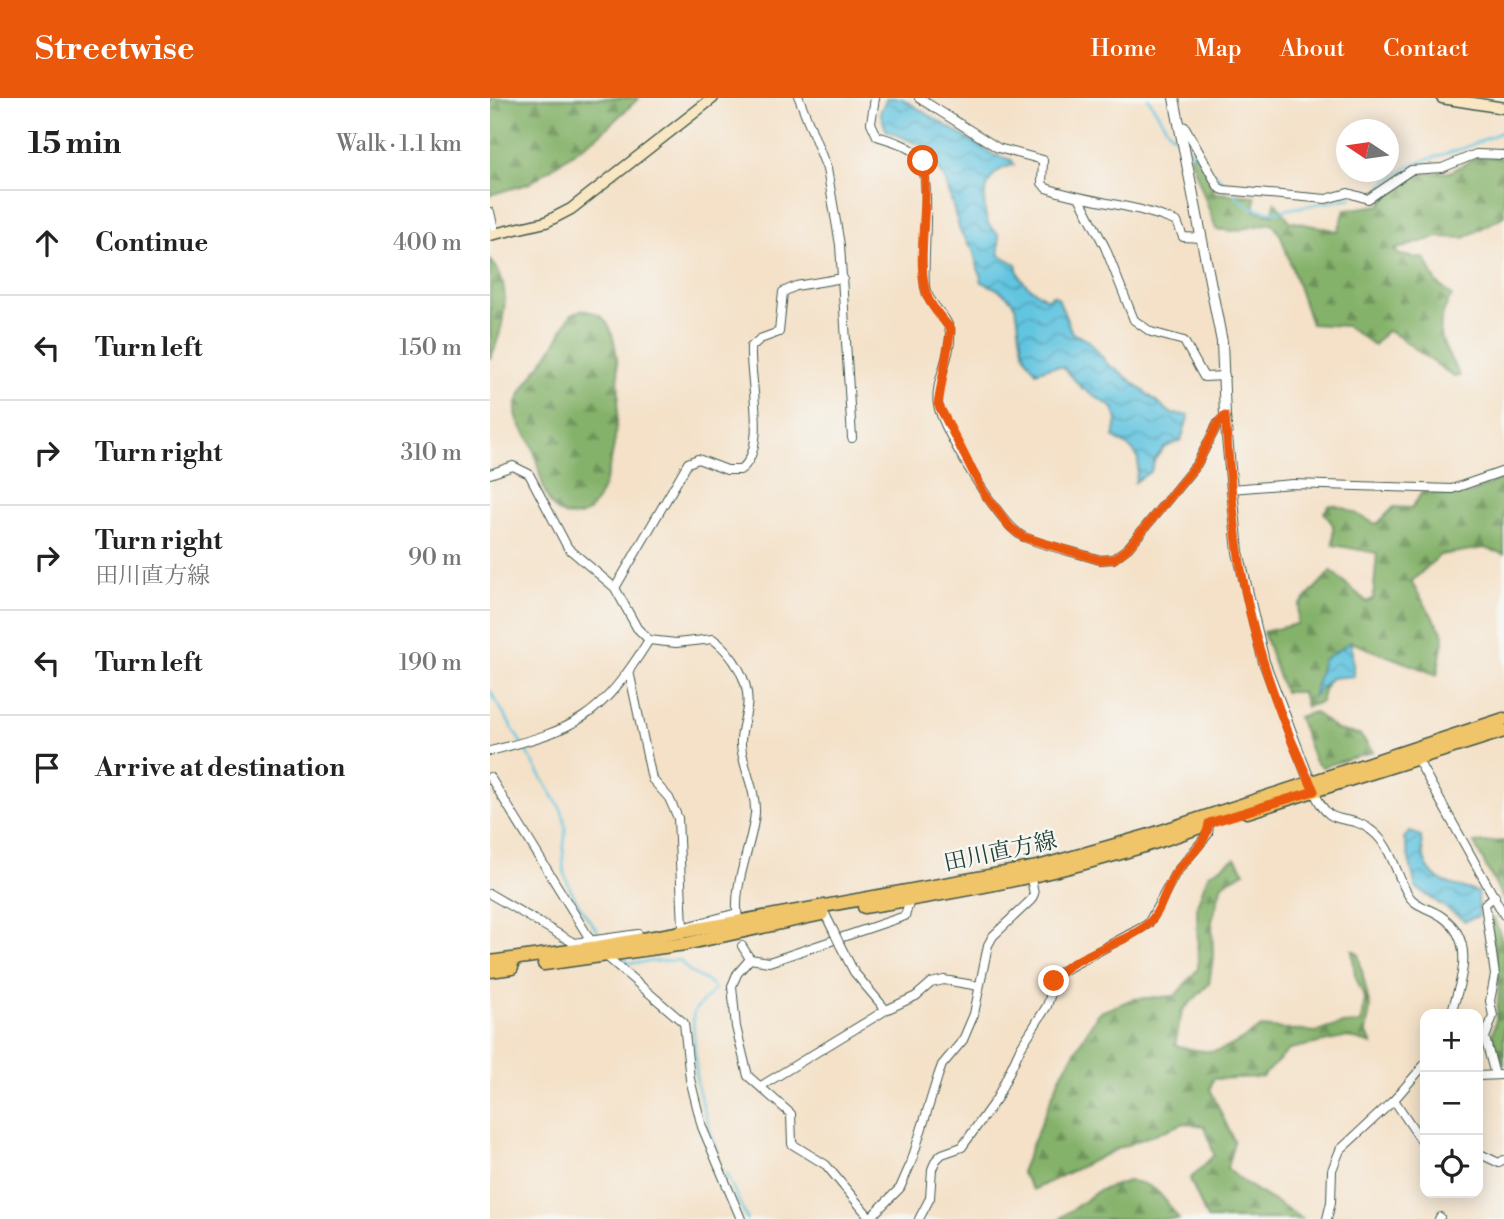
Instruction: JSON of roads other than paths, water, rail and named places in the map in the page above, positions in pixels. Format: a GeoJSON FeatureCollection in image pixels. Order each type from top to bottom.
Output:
{"type":"FeatureCollection","features":[{"type":"Feature","properties":{"kind":"main road"},"geometry":{"type":"LineString","coordinates":[[492,235],[546,222],[571,209],[713,98]]}},
{"type":"Feature","properties":{"kind":"main road"},"geometry":{"type":"LineString","coordinates":[[1442,98],[1504,108]]}},
{"type":"Feature","properties":{"kind":"main road","name":"田川直方線"},"geometry":{"type":"LineString","coordinates":[[490,971],[685,944],[825,914],[1031,879],[1151,845],[1504,719]]}},
{"type":"Feature","properties":{"kind":"main road","name":"田川直方線"},"geometry":{"type":"LineString","coordinates":[[490,962],[599,947],[1038,867],[1504,731]]}},
{"type":"Feature","properties":{"kind":"street"},"geometry":{"type":"LineString","coordinates":[[799,98],[827,169],[843,278],[843,337],[852,438]]}},
{"type":"Feature","properties":{"kind":"street"},"geometry":{"type":"LineString","coordinates":[[875,98],[871,123],[877,136],[914,151],[923,161],[927,181],[923,220],[926,289],[929,300],[951,329],[938,404],[984,493],[1010,527],[1023,537],[1100,560],[1114,559],[1128,548],[1197,464],[1218,423],[1225,416]]}},
{"type":"Feature","properties":{"kind":"street"},"geometry":{"type":"LineString","coordinates":[[919,98],[998,148],[1043,160],[1042,183],[1045,188],[1080,200],[1114,201],[1146,209],[1177,222],[1183,237],[1202,238]]}},
{"type":"Feature","properties":{"kind":"street"},"geometry":{"type":"LineString","coordinates":[[1174,98],[1222,342],[1225,416],[1238,552],[1264,662],[1320,806],[1331,817],[1356,823],[1377,835],[1383,841],[1411,900],[1442,916],[1457,930],[1465,951],[1452,1009]]}},
{"type":"Feature","properties":{"kind":"street"},"geometry":{"type":"LineString","coordinates":[[1180,125],[1185,127],[1219,188],[1224,190],[1326,199],[1349,193],[1368,199],[1411,170],[1442,168],[1476,154],[1504,155]]}},
{"type":"Feature","properties":{"kind":"street"},"geometry":{"type":"LineString","coordinates":[[1080,200],[1105,247],[1134,320],[1151,332],[1184,341],[1204,377],[1225,376]]}},
{"type":"Feature","properties":{"kind":"street"},"geometry":{"type":"LineString","coordinates":[[490,212],[492,235]]}},
{"type":"Feature","properties":{"kind":"street"},"geometry":{"type":"LineString","coordinates":[[615,588],[688,463],[698,459],[727,470],[740,470],[754,456],[756,440],[751,347],[760,339],[779,332],[783,292],[796,286],[843,278]]}},
{"type":"Feature","properties":{"kind":"street"},"geometry":{"type":"LineString","coordinates":[[490,474],[513,466],[529,474],[568,548],[615,588],[637,628],[649,640],[676,643],[713,639],[722,645],[747,688],[747,705],[740,742],[755,797],[755,815],[738,916],[683,928],[574,943],[490,894]]}},
{"type":"Feature","properties":{"kind":"street"},"geometry":{"type":"LineString","coordinates":[[1231,489],[1293,484],[1452,489],[1504,471]]}},
{"type":"Feature","properties":{"kind":"street"},"geometry":{"type":"LineString","coordinates":[[490,751],[551,735],[580,720],[608,700],[649,640]]}},
{"type":"Feature","properties":{"kind":"street"},"geometry":{"type":"LineString","coordinates":[[629,671],[652,779],[669,798],[678,818],[683,928]]}},
{"type":"Feature","properties":{"kind":"street"},"geometry":{"type":"LineString","coordinates":[[1416,757],[1504,915]]}},
{"type":"Feature","properties":{"kind":"street"},"geometry":{"type":"LineString","coordinates":[[490,777],[591,941]]}},
{"type":"Feature","properties":{"kind":"street"},"geometry":{"type":"LineString","coordinates":[[920,1219],[930,1198],[932,1168],[936,1160],[942,1154],[962,1147],[997,1098],[1021,1047],[1046,1006],[1057,974],[1148,924],[1175,874],[1208,834],[1209,823]]}},
{"type":"Feature","properties":{"kind":"street"},"geometry":{"type":"LineString","coordinates":[[750,959],[737,974],[732,986],[736,1027],[748,1076],[790,1114],[792,1144],[826,1165],[870,1219],[900,1188],[911,1163],[938,1076],[969,1027],[988,945],[993,936],[1031,900],[1034,894],[1031,879]]}},
{"type":"Feature","properties":{"kind":"street"},"geometry":{"type":"LineString","coordinates":[[1483,1076],[1498,1075],[1485,1038],[1493,1016],[1490,1001],[1495,975],[1485,904],[1495,897]]}},
{"type":"Feature","properties":{"kind":"street"},"geometry":{"type":"LineString","coordinates":[[750,959],[769,961],[905,916],[910,900]]}},
{"type":"Feature","properties":{"kind":"street"},"geometry":{"type":"LineString","coordinates":[[825,914],[854,972],[886,1010]]}},
{"type":"Feature","properties":{"kind":"street"},"geometry":{"type":"LineString","coordinates":[[742,946],[750,959]]}},
{"type":"Feature","properties":{"kind":"street"},"geometry":{"type":"LineString","coordinates":[[606,956],[684,1023],[690,1079],[702,1127],[741,1219]]}},
{"type":"Feature","properties":{"kind":"street"},"geometry":{"type":"LineString","coordinates":[[761,1086],[886,1010],[916,996],[937,980],[979,986]]}},
{"type":"Feature","properties":{"kind":"street"},"geometry":{"type":"LineString","coordinates":[[1327,1219],[1331,1202],[1332,1170],[1340,1150],[1394,1100],[1420,1070]]}},
{"type":"Feature","properties":{"kind":"street"},"geometry":{"type":"LineString","coordinates":[[1394,1100],[1420,1139]]}},
{"type":"Feature","properties":{"kind":"street"},"geometry":{"type":"LineString","coordinates":[[1483,1155],[1499,1163],[1504,1160]]}},
{"type":"Feature","properties":{"kind":"water"},"geometry":{"type":"Polygon","coordinates":[[[887,98],[901,98],[994,155],[1012,160],[1014,165],[997,172],[985,193],[987,221],[999,236],[1000,255],[1016,264],[1023,281],[1031,289],[1047,299],[1053,295],[1058,298],[1072,333],[1089,341],[1110,367],[1115,368],[1172,414],[1189,415],[1181,440],[1164,448],[1155,459],[1151,471],[1135,482],[1138,459],[1133,450],[1114,438],[1117,420],[1113,408],[1082,388],[1063,367],[1050,367],[1036,372],[1028,360],[1013,303],[997,289],[982,282],[973,250],[960,231],[946,182],[927,148],[886,130],[880,112],[887,98]]]}},
{"type":"Feature","properties":{"kind":"water"},"geometry":{"type":"Polygon","coordinates":[[[1351,642],[1354,676],[1331,678],[1313,696],[1323,660],[1351,642]]]}},
{"type":"Feature","properties":{"kind":"water"},"geometry":{"type":"Polygon","coordinates":[[[1410,832],[1421,836],[1425,862],[1435,876],[1452,885],[1478,892],[1479,916],[1465,921],[1416,888],[1404,838],[1410,832]]]}},
{"type":"Feature","properties":{"kind":"waterway"},"geometry":{"type":"LineString","coordinates":[[1148,98],[1170,133],[1179,140]]}},
{"type":"Feature","properties":{"kind":"waterway"},"geometry":{"type":"LineString","coordinates":[[1381,186],[1412,164],[1464,148],[1504,131]]}},
{"type":"Feature","properties":{"kind":"waterway"},"geometry":{"type":"LineString","coordinates":[[1187,147],[1197,156]]}},
{"type":"Feature","properties":{"kind":"waterway"},"geometry":{"type":"LineString","coordinates":[[1215,173],[1230,188]]}},
{"type":"Feature","properties":{"kind":"waterway"},"geometry":{"type":"LineString","coordinates":[[1234,194],[1250,207],[1271,212],[1352,198]]}},
{"type":"Feature","properties":{"kind":"waterway"},"geometry":{"type":"LineString","coordinates":[[490,691],[562,811],[565,824],[563,859],[566,879],[576,900],[601,936]]}},
{"type":"Feature","properties":{"kind":"waterway"},"geometry":{"type":"LineString","coordinates":[[624,958],[629,963],[680,960],[715,989],[694,1011],[693,1018],[697,1085],[715,1148]]}},
{"type":"Feature","properties":{"kind":"waterway"},"geometry":{"type":"LineString","coordinates":[[726,1173],[747,1219]]}}]}
